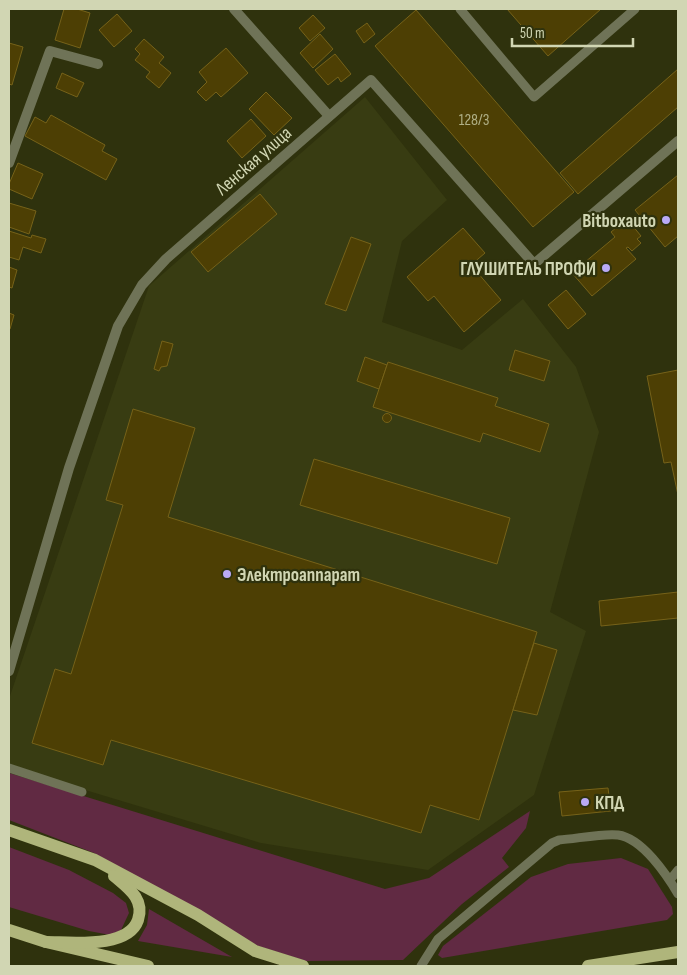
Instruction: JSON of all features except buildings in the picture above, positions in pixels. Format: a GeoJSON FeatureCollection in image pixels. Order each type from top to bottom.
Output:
{"type":"FeatureCollection","features":[{"type":"Feature","properties":{"kind":"main road"},"geometry":{"type":"LineString","coordinates":[[9,830],[95,860],[198,916],[255,951],[303,966]]}},
{"type":"Feature","properties":{"kind":"main road"},"geometry":{"type":"LineString","coordinates":[[46,942],[114,939],[125,936],[136,924],[140,910],[135,896],[95,860]]}},
{"type":"Feature","properties":{"kind":"main road"},"geometry":{"type":"LineString","coordinates":[[9,930],[46,942],[148,966]]}},
{"type":"Feature","properties":{"kind":"main road"},"geometry":{"type":"LineString","coordinates":[[588,966],[678,952]]}},
{"type":"Feature","properties":{"kind":"street"},"geometry":{"type":"LineString","coordinates":[[234,9],[329,116]]}},
{"type":"Feature","properties":{"kind":"street"},"geometry":{"type":"LineString","coordinates":[[9,162],[50,51],[98,64]]}},
{"type":"Feature","properties":{"kind":"street","name":"Ленская улица"},"geometry":{"type":"LineString","coordinates":[[9,671],[69,468],[118,326],[142,285],[166,259],[371,80],[534,264],[678,141]]}},
{"type":"Feature","properties":{"kind":"lane"},"geometry":{"type":"LineString","coordinates":[[460,9],[534,97],[635,9]]}},
{"type":"Feature","properties":{"kind":"lane"},"geometry":{"type":"LineString","coordinates":[[9,768],[82,792]]}},
{"type":"Feature","properties":{"kind":"lane"},"geometry":{"type":"LineString","coordinates":[[421,966],[438,939],[552,843],[559,840],[617,835],[631,839],[646,852],[670,880],[678,894]]}},
{"type":"Feature","properties":{"kind":"lane"},"geometry":{"type":"LineString","coordinates":[[670,880],[678,870]]}},
{"type":"Feature","properties":{"kind":"shaded area","name":"Электроаппарат"},"geometry":{"type":"Polygon","coordinates":[[[365,97],[447,200],[402,241],[382,322],[462,350],[523,299],[576,367],[599,432],[550,612],[586,631],[534,795],[428,870],[261,843],[9,767],[9,699],[149,286],[365,97]]]}},
{"type":"Feature","properties":{"kind":"shaded area"},"geometry":{"type":"Polygon","coordinates":[[[9,773],[385,889],[429,878],[530,811],[526,828],[502,858],[509,867],[462,904],[403,960],[306,961],[258,946],[94,853],[9,820],[9,773]]]}},
{"type":"Feature","properties":{"kind":"shaded area"},"geometry":{"type":"Polygon","coordinates":[[[9,847],[69,870],[113,893],[126,903],[129,913],[121,930],[110,935],[89,931],[9,907],[9,847]]]}},
{"type":"Feature","properties":{"kind":"shaded area"},"geometry":{"type":"Polygon","coordinates":[[[621,858],[648,869],[672,907],[673,914],[667,920],[442,958],[438,955],[443,946],[531,877],[568,864],[621,858]]]}},
{"type":"Feature","properties":{"kind":"shaded area"},"geometry":{"type":"Polygon","coordinates":[[[149,909],[232,957],[138,941],[147,925],[149,909]]]}},
{"type":"Feature","properties":{"kind":"place","name":"Bitboxauto"},"geometry":{"type":"Point","coordinates":[666,220]}},
{"type":"Feature","properties":{"kind":"place","name":"ГЛУШИТЕЛЬ ПРОФИ"},"geometry":{"type":"Point","coordinates":[606,268]}},
{"type":"Feature","properties":{"kind":"place","name":"Электроаппарат"},"geometry":{"type":"Point","coordinates":[227,574]}},
{"type":"Feature","properties":{"kind":"place","name":"КПД"},"geometry":{"type":"Point","coordinates":[585,802]}}]}
